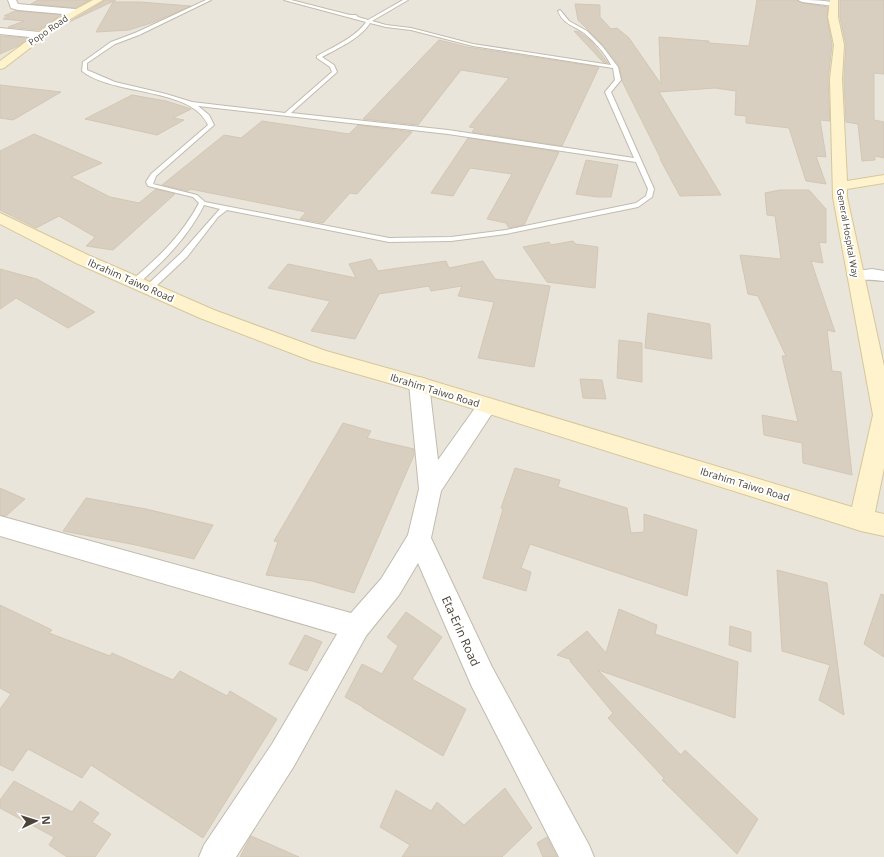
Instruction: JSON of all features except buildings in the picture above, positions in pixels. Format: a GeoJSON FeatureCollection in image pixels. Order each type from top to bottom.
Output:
{"type":"FeatureCollection","features":[{"type":"Feature","properties":{"kind":"main road","name":"Popo Road"},"geometry":{"type":"LineString","coordinates":[[0,66],[39,35],[75,12],[99,0]]}},
{"type":"Feature","properties":{"kind":"main road","name":"General Hospital Way"},"geometry":{"type":"LineString","coordinates":[[834,2],[833,17],[839,45],[836,79],[840,197],[884,416]]}},
{"type":"Feature","properties":{"kind":"main road"},"geometry":{"type":"LineString","coordinates":[[840,186],[884,179]]}},
{"type":"Feature","properties":{"kind":"main road","name":"Ibrahim Taiwo Road"},"geometry":{"type":"LineString","coordinates":[[0,218],[82,259],[207,314],[319,356],[420,384],[487,406],[861,520],[884,525]]}},
{"type":"Feature","properties":{"kind":"main road"},"geometry":{"type":"LineString","coordinates":[[861,520],[884,416]]}},
{"type":"Feature","properties":{"kind":"street"},"geometry":{"type":"LineString","coordinates":[[802,0],[834,2]]}},
{"type":"Feature","properties":{"kind":"street"},"geometry":{"type":"LineString","coordinates":[[10,4],[18,7],[75,12]]}},
{"type":"Feature","properties":{"kind":"street"},"geometry":{"type":"LineString","coordinates":[[0,31],[39,35]]}},
{"type":"Feature","properties":{"kind":"street"},"geometry":{"type":"LineString","coordinates":[[855,275],[872,274],[884,276]]}},
{"type":"Feature","properties":{"kind":"street"},"geometry":{"type":"LineString","coordinates":[[216,857],[283,755],[356,627],[390,587],[419,538],[430,489],[420,384]]}},
{"type":"Feature","properties":{"kind":"street"},"geometry":{"type":"LineString","coordinates":[[430,489],[487,406]]}},
{"type":"Feature","properties":{"kind":"street"},"geometry":{"type":"LineString","coordinates":[[0,526],[356,627]]}},
{"type":"Feature","properties":{"kind":"street","name":"Eta-Erin Road"},"geometry":{"type":"LineString","coordinates":[[419,538],[482,676],[577,857]]}},
{"type":"Feature","properties":{"kind":"lane"},"geometry":{"type":"LineString","coordinates":[[209,0],[137,34],[113,43],[85,62],[84,71],[94,76],[118,84],[176,98],[191,104],[206,114],[210,119],[211,125],[153,175],[149,182],[150,185],[195,196],[201,200],[202,203],[389,240],[451,239],[506,232],[638,205],[649,197],[651,189],[608,92],[618,80],[616,67],[593,39],[584,31],[567,23],[562,18],[560,11]]}},
{"type":"Feature","properties":{"kind":"lane"},"geometry":{"type":"LineString","coordinates":[[286,0],[386,26],[411,29],[473,44],[616,67]]}},
{"type":"Feature","properties":{"kind":"lane"},"geometry":{"type":"LineString","coordinates":[[287,114],[335,72],[332,66],[319,56],[348,40],[365,27],[369,21],[406,0]]}},
{"type":"Feature","properties":{"kind":"lane"},"geometry":{"type":"LineString","coordinates":[[350,16],[382,15]]}},
{"type":"Feature","properties":{"kind":"lane"},"geometry":{"type":"LineString","coordinates":[[191,104],[448,132],[637,160]]}},
{"type":"Feature","properties":{"kind":"lane"},"geometry":{"type":"LineString","coordinates":[[142,285],[185,234],[202,203]]}},
{"type":"Feature","properties":{"kind":"lane"},"geometry":{"type":"LineString","coordinates":[[142,285],[184,255],[216,216],[225,208]]}},
{"type":"Feature","properties":{"kind":"shaded area"},"geometry":{"type":"Polygon","coordinates":[[[0,0],[884,0],[884,857],[0,857],[0,0]]]}}]}
